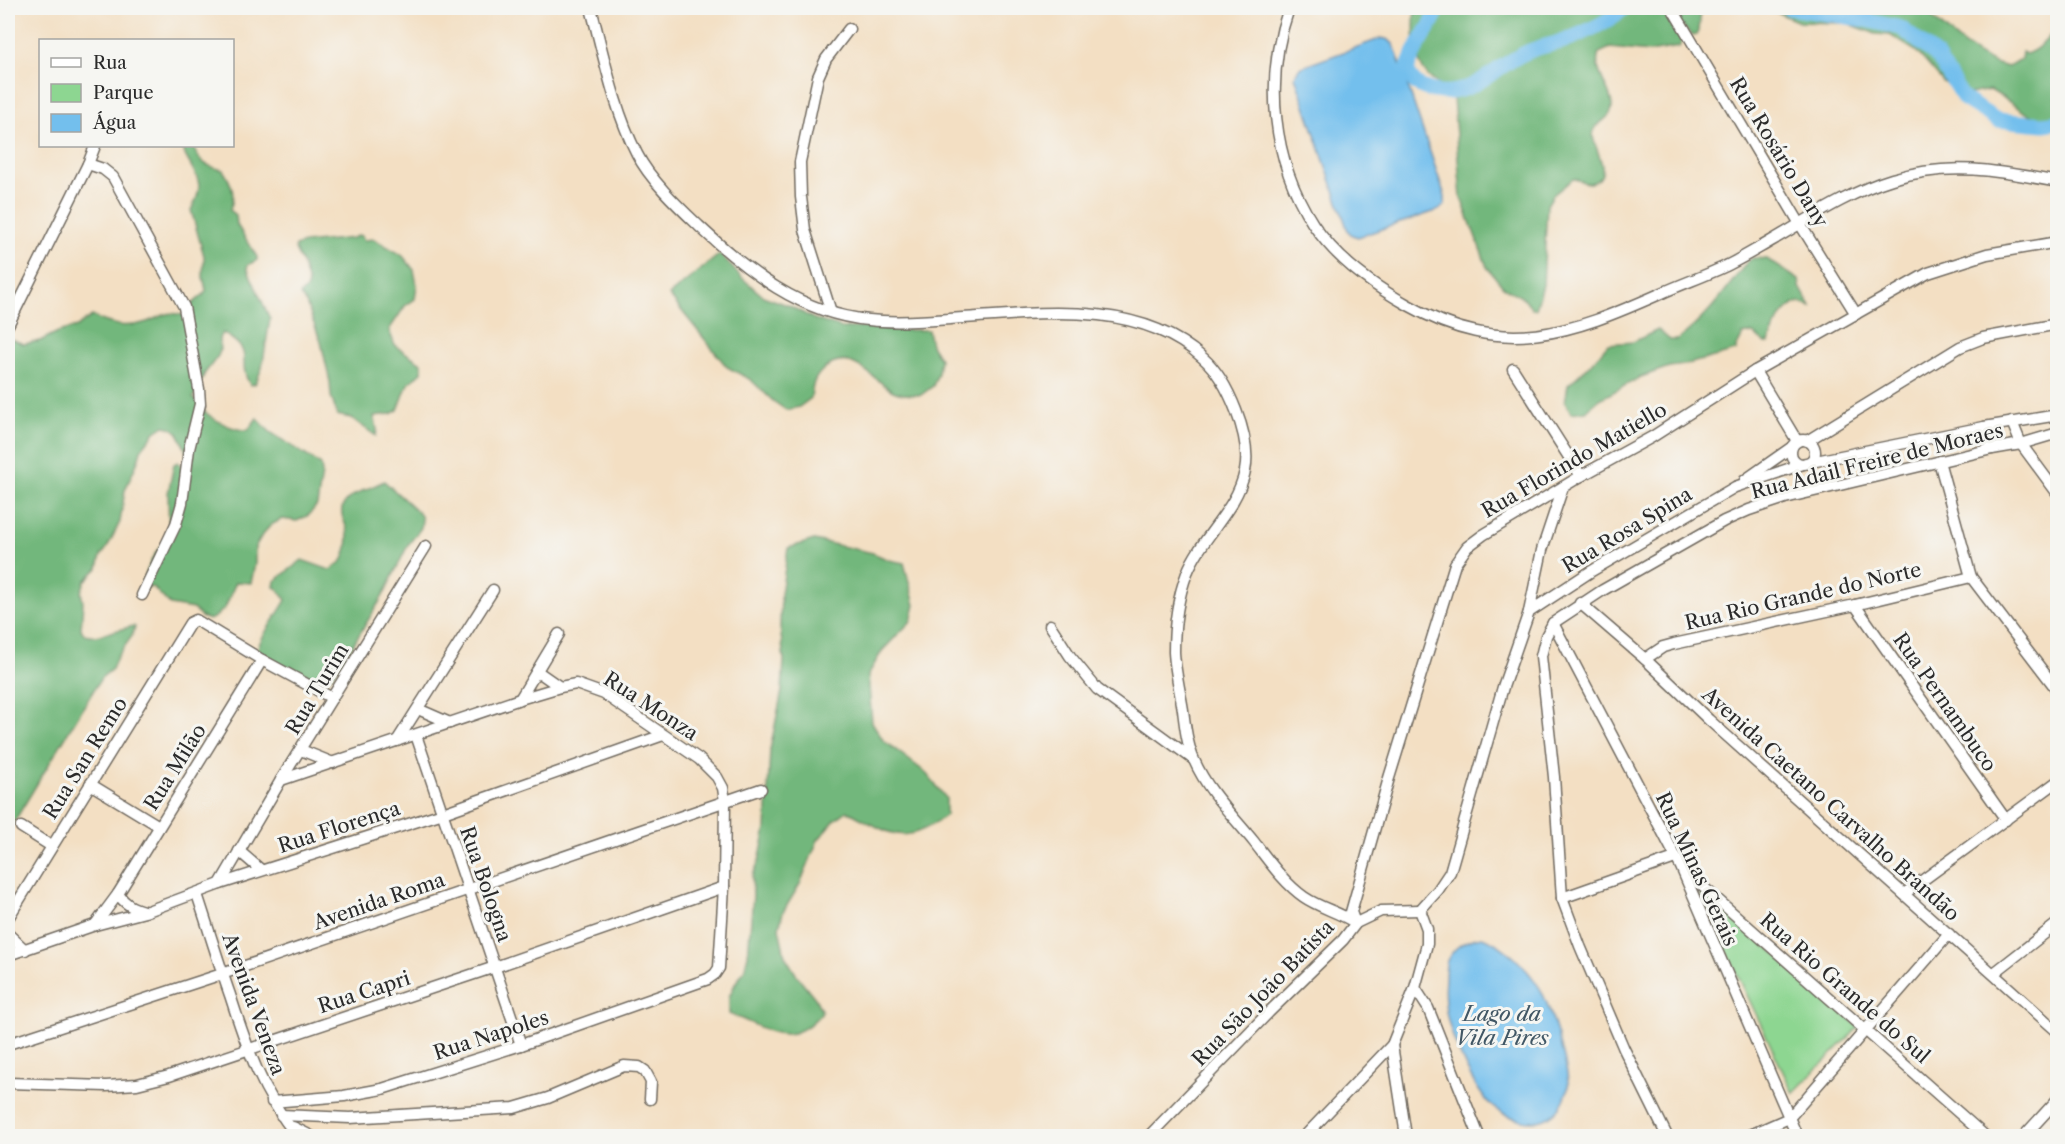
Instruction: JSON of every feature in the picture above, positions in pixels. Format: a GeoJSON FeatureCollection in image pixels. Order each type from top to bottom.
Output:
{"type":"FeatureCollection","features":[{"type":"Feature","properties":{"kind":"street"},"geometry":{"type":"LineString","coordinates":[[591,8],[622,121],[639,158],[672,200],[710,236],[756,276],[786,294],[831,312],[869,320],[944,320],[1043,313],[1098,314],[1161,330],[1189,346],[1207,361],[1229,392],[1239,418],[1246,452],[1246,471],[1238,492],[1187,572],[1176,613],[1174,653],[1193,759],[1218,801],[1281,876],[1302,896],[1343,914],[1356,923]]}},
{"type":"Feature","properties":{"kind":"street"},"geometry":{"type":"LineString","coordinates":[[1289,8],[1276,57],[1273,93],[1286,167],[1304,209],[1324,240],[1378,288],[1418,311],[1450,324],[1487,334],[1523,337],[1557,333],[1622,312],[1729,264],[1853,195],[1890,179],[1947,168],[2008,172],[2058,182]]}},
{"type":"Feature","properties":{"kind":"street","name":"Rua Rosário Dany"},"geometry":{"type":"LineString","coordinates":[[1672,8],[1856,314]]}},
{"type":"Feature","properties":{"kind":"street"},"geometry":{"type":"LineString","coordinates":[[831,312],[805,230],[800,162],[818,77],[826,59],[849,29]]}},
{"type":"Feature","properties":{"kind":"street"},"geometry":{"type":"LineString","coordinates":[[8,325],[95,147]]}},
{"type":"Feature","properties":{"kind":"street"},"geometry":{"type":"LineString","coordinates":[[88,164],[103,169],[113,177],[179,296],[187,317],[199,389],[200,404],[189,449],[182,503],[176,524],[142,595]]}},
{"type":"Feature","properties":{"kind":"street","name":"Rua Florindo Matiello"},"geometry":{"type":"LineString","coordinates":[[1356,923],[1351,912],[1396,755],[1455,564],[1467,547],[1581,476],[1652,437],[1755,371],[1928,273],[1987,254],[2058,242]]}},
{"type":"Feature","properties":{"kind":"street"},"geometry":{"type":"LineString","coordinates":[[1735,487],[1798,443],[1960,347],[1983,338],[2058,324]]}},
{"type":"Feature","properties":{"kind":"street"},"geometry":{"type":"LineString","coordinates":[[1513,369],[1581,476]]}},
{"type":"Feature","properties":{"kind":"street"},"geometry":{"type":"LineString","coordinates":[[1755,371],[1798,443]]}},
{"type":"Feature","properties":{"kind":"street","name":"Rua Rosa Spina"},"geometry":{"type":"LineString","coordinates":[[1529,612],[1590,572],[1735,487],[1806,463],[1984,427],[2058,415]]}},
{"type":"Feature","properties":{"kind":"street"},"geometry":{"type":"LineString","coordinates":[[2012,422],[2021,444],[2058,494]]}},
{"type":"Feature","properties":{"kind":"street"},"geometry":{"type":"LineString","coordinates":[[1984,427],[1992,449]]}},
{"type":"Feature","properties":{"kind":"street","name":"Rua Adail Freire de Moraes"},"geometry":{"type":"LineString","coordinates":[[1552,622],[1580,603],[1724,521],[1749,510],[1785,498],[2058,434]]}},
{"type":"Feature","properties":{"kind":"street"},"geometry":{"type":"LineString","coordinates":[[1798,443],[1812,444],[1814,455],[1806,463],[1799,463],[1791,454],[1798,443]]}},
{"type":"Feature","properties":{"kind":"street"},"geometry":{"type":"LineString","coordinates":[[1939,461],[1971,577],[2058,691]]}},
{"type":"Feature","properties":{"kind":"street"},"geometry":{"type":"LineString","coordinates":[[1305,1137],[1392,1045],[1415,988],[1427,944],[1427,929],[1420,910],[1450,872],[1503,687],[1529,612],[1542,550],[1563,487]]}},
{"type":"Feature","properties":{"kind":"street","name":"Rua Turim"},"geometry":{"type":"LineString","coordinates":[[220,884],[281,780],[426,546]]}},
{"type":"Feature","properties":{"kind":"street","name":"Rua Rio Grande do Norte"},"geometry":{"type":"LineString","coordinates":[[1645,659],[1674,644],[1971,577]]}},
{"type":"Feature","properties":{"kind":"street"},"geometry":{"type":"LineString","coordinates":[[397,741],[493,590]]}},
{"type":"Feature","properties":{"kind":"street","name":"Avenida Caetano Carvalho Brandão"},"geometry":{"type":"LineString","coordinates":[[1580,603],[2058,1032]]}},
{"type":"Feature","properties":{"kind":"street","name":"Rua Pernambuco"},"geometry":{"type":"LineString","coordinates":[[1855,605],[2006,820]]}},
{"type":"Feature","properties":{"kind":"street","name":"Rua San Remo"},"geometry":{"type":"LineString","coordinates":[[8,918],[190,623],[196,620],[262,660]]}},
{"type":"Feature","properties":{"kind":"street"},"geometry":{"type":"LineString","coordinates":[[1552,622],[1541,656],[1554,777],[1562,898],[1619,1038],[1667,1137]]}},
{"type":"Feature","properties":{"kind":"street","name":"Rua Minas Gerais"},"geometry":{"type":"LineString","coordinates":[[1552,622],[1678,862],[1797,1135]]}},
{"type":"Feature","properties":{"kind":"street"},"geometry":{"type":"LineString","coordinates":[[1050,625],[1070,656],[1097,689],[1193,759]]}},
{"type":"Feature","properties":{"kind":"street"},"geometry":{"type":"LineString","coordinates":[[520,699],[559,634]]}},
{"type":"Feature","properties":{"kind":"street"},"geometry":{"type":"LineString","coordinates":[[262,660],[332,698]]}},
{"type":"Feature","properties":{"kind":"street","name":"Rua Milão"},"geometry":{"type":"LineString","coordinates":[[95,925],[118,894],[262,660]]}},
{"type":"Feature","properties":{"kind":"street"},"geometry":{"type":"LineString","coordinates":[[537,671],[560,687]]}},
{"type":"Feature","properties":{"kind":"street","name":"Rua Monza"},"geometry":{"type":"LineString","coordinates":[[281,780],[560,687],[576,684],[604,694],[699,759],[710,769],[723,788],[725,801],[724,887],[719,968],[715,974]]}},
{"type":"Feature","properties":{"kind":"street"},"geometry":{"type":"LineString","coordinates":[[418,709],[450,723]]}},
{"type":"Feature","properties":{"kind":"street","name":"Rua Bologna"},"geometry":{"type":"LineString","coordinates":[[416,735],[521,1045]]}},
{"type":"Feature","properties":{"kind":"street","name":"Rua Florença"},"geometry":{"type":"LineString","coordinates":[[8,955],[95,925],[145,912],[261,870],[443,813],[663,735]]}},
{"type":"Feature","properties":{"kind":"street"},"geometry":{"type":"LineString","coordinates":[[301,750],[333,763]]}},
{"type":"Feature","properties":{"kind":"street"},"geometry":{"type":"LineString","coordinates":[[1904,894],[2058,781]]}},
{"type":"Feature","properties":{"kind":"street"},"geometry":{"type":"LineString","coordinates":[[90,784],[159,826]]}},
{"type":"Feature","properties":{"kind":"street","name":"Avenida Roma"},"geometry":{"type":"LineString","coordinates":[[8,1044],[222,974],[761,789]]}},
{"type":"Feature","properties":{"kind":"street"},"geometry":{"type":"LineString","coordinates":[[21,827],[51,846]]}},
{"type":"Feature","properties":{"kind":"street"},"geometry":{"type":"LineString","coordinates":[[239,851],[261,870]]}},
{"type":"Feature","properties":{"kind":"street"},"geometry":{"type":"LineString","coordinates":[[1562,898],[1678,862]]}},
{"type":"Feature","properties":{"kind":"street","name":"Rua Rio Grande do Sul"},"geometry":{"type":"LineString","coordinates":[[1678,862],[1985,1137]]}},
{"type":"Feature","properties":{"kind":"street","name":"Rua Capri"},"geometry":{"type":"LineString","coordinates":[[8,1083],[106,1086],[137,1084],[169,1076],[495,967],[724,887]]}},
{"type":"Feature","properties":{"kind":"street"},"geometry":{"type":"LineString","coordinates":[[118,894],[132,908],[145,912]]}},
{"type":"Feature","properties":{"kind":"street","name":"Avenida Veneza"},"geometry":{"type":"LineString","coordinates":[[197,894],[258,1077],[272,1102],[297,1137]]}},
{"type":"Feature","properties":{"kind":"street","name":"Rua São João Batista"},"geometry":{"type":"LineString","coordinates":[[1149,1137],[1269,1012],[1343,940],[1356,923],[1381,911],[1420,910]]}},
{"type":"Feature","properties":{"kind":"street"},"geometry":{"type":"LineString","coordinates":[[1994,973],[2058,923]]}},
{"type":"Feature","properties":{"kind":"street"},"geometry":{"type":"LineString","coordinates":[[8,934],[25,950]]}},
{"type":"Feature","properties":{"kind":"street"},"geometry":{"type":"LineString","coordinates":[[1748,1137],[1789,1118],[1949,934]]}},
{"type":"Feature","properties":{"kind":"street","name":"Rua Napoles"},"geometry":{"type":"LineString","coordinates":[[272,1102],[382,1089],[521,1045],[708,979],[715,974]]}},
{"type":"Feature","properties":{"kind":"street"},"geometry":{"type":"LineString","coordinates":[[1415,988],[1428,1008],[1479,1137]]}},
{"type":"Feature","properties":{"kind":"street"},"geometry":{"type":"LineString","coordinates":[[1392,1045],[1403,1135]]}},
{"type":"Feature","properties":{"kind":"street"},"geometry":{"type":"LineString","coordinates":[[284,1119],[350,1118],[514,1108],[548,1098],[624,1066],[639,1066],[645,1071],[651,1082],[650,1099]]}},
{"type":"Feature","properties":{"kind":"street"},"geometry":{"type":"LineString","coordinates":[[2024,1137],[2058,1099]]}},
{"type":"Feature","properties":{"kind":"street","name":"Avenida Veneza"},"geometry":{"type":"LineString","coordinates":[[284,1119],[311,1137]]}},
{"type":"Feature","properties":{"kind":"green space"},"geometry":{"type":"Polygon","coordinates":[[[1415,8],[1701,8],[1697,35],[1692,35],[1676,21],[1682,41],[1679,47],[1649,52],[1610,48],[1599,53],[1598,66],[1612,106],[1612,111],[1594,130],[1593,135],[1601,162],[1601,175],[1598,180],[1590,183],[1573,179],[1553,195],[1547,205],[1543,285],[1536,309],[1532,309],[1525,299],[1503,287],[1487,267],[1461,198],[1453,98],[1448,91],[1428,76],[1419,61],[1414,34],[1415,8]]]}},
{"type":"Feature","properties":{"kind":"green space"},"geometry":{"type":"Polygon","coordinates":[[[1767,8],[1922,8],[1973,51],[2008,67],[2021,59],[2022,52],[2026,54],[2040,46],[2057,28],[2057,130],[1990,90],[1964,95],[1943,82],[1916,51],[1890,35],[1876,34],[1847,23],[1799,22],[1767,8]]]}},
{"type":"Feature","properties":{"kind":"green space"},"geometry":{"type":"Polygon","coordinates":[[[181,147],[196,147],[194,149],[202,161],[209,166],[223,170],[229,180],[233,194],[230,210],[236,215],[237,225],[257,257],[257,260],[247,268],[270,319],[262,368],[255,384],[250,385],[246,376],[240,346],[223,333],[219,338],[218,356],[205,373],[193,398],[206,413],[232,427],[248,430],[257,418],[270,432],[321,465],[322,474],[317,505],[309,515],[297,521],[282,519],[271,525],[255,547],[255,564],[251,583],[236,582],[225,608],[215,617],[209,620],[201,617],[193,609],[170,605],[153,587],[142,588],[151,560],[169,537],[168,493],[174,464],[178,462],[188,472],[192,468],[176,431],[164,426],[155,432],[141,450],[125,490],[120,522],[101,556],[98,568],[85,581],[81,592],[83,602],[81,629],[84,634],[96,636],[133,626],[135,627],[132,636],[117,657],[112,669],[101,678],[8,832],[8,338],[24,344],[40,341],[58,332],[77,327],[92,316],[105,322],[126,326],[147,322],[169,313],[186,316],[191,305],[206,290],[203,277],[204,256],[191,210],[199,191],[199,183],[181,147]]]}},
{"type":"Feature","properties":{"kind":"green space"},"geometry":{"type":"Polygon","coordinates":[[[360,235],[364,240],[374,239],[402,255],[414,270],[417,285],[415,299],[405,306],[389,330],[395,346],[420,362],[422,372],[408,384],[398,410],[391,414],[374,416],[376,436],[351,418],[337,415],[321,342],[306,303],[300,295],[307,288],[308,282],[295,246],[360,235]]]}},
{"type":"Feature","properties":{"kind":"green space"},"geometry":{"type":"Polygon","coordinates":[[[720,254],[763,296],[790,306],[814,319],[842,328],[883,327],[896,330],[928,330],[931,345],[940,359],[933,386],[921,395],[899,393],[860,367],[843,361],[834,363],[818,375],[811,398],[799,407],[786,410],[751,380],[727,367],[669,295],[720,254]]]}},
{"type":"Feature","properties":{"kind":"green space"},"geometry":{"type":"Polygon","coordinates":[[[1753,258],[1767,259],[1799,280],[1800,287],[1811,307],[1799,302],[1788,309],[1776,325],[1769,343],[1765,343],[1752,333],[1743,335],[1736,351],[1669,367],[1641,377],[1600,399],[1586,411],[1571,413],[1565,401],[1568,385],[1593,362],[1608,344],[1633,342],[1658,330],[1670,340],[1677,340],[1706,313],[1747,262],[1753,258]]]}},
{"type":"Feature","properties":{"kind":"green space"},"geometry":{"type":"Polygon","coordinates":[[[384,481],[420,514],[421,528],[408,545],[383,596],[342,663],[329,679],[322,684],[314,684],[256,652],[265,632],[286,600],[274,587],[275,581],[302,560],[330,570],[340,563],[345,555],[348,542],[342,515],[344,504],[355,494],[384,481]]]}},
{"type":"Feature","properties":{"kind":"green space"},"geometry":{"type":"Polygon","coordinates":[[[814,540],[873,553],[904,563],[915,605],[911,621],[882,651],[868,675],[872,722],[883,740],[925,772],[946,798],[946,815],[918,832],[896,834],[847,811],[835,820],[818,840],[800,884],[783,912],[779,928],[785,956],[815,998],[822,1012],[810,1024],[799,1031],[788,1034],[767,1030],[729,1014],[729,997],[744,971],[748,955],[753,895],[752,877],[759,861],[766,829],[770,750],[782,691],[784,660],[780,627],[781,594],[788,548],[814,540]]]}},
{"type":"Feature","properties":{"kind":"green space"},"geometry":{"type":"Polygon","coordinates":[[[1694,882],[1859,1027],[1793,1093],[1694,882]]]}},
{"type":"Feature","properties":{"kind":"water"},"geometry":{"type":"Polygon","coordinates":[[[1382,38],[1394,45],[1445,196],[1445,204],[1439,210],[1358,237],[1348,231],[1295,76],[1299,68],[1382,38]]]}},
{"type":"Feature","properties":{"kind":"water","name":"Lago da Vila Pires"},"geometry":{"type":"Polygon","coordinates":[[[1482,937],[1514,957],[1528,972],[1539,987],[1553,1021],[1562,1051],[1568,1087],[1560,1106],[1553,1114],[1542,1120],[1531,1121],[1515,1118],[1500,1112],[1489,1103],[1472,1079],[1448,1022],[1444,987],[1447,962],[1459,945],[1482,937]]]}},
{"type":"Feature","properties":{"kind":"waterway"},"geometry":{"type":"LineString","coordinates":[[1439,8],[1407,70],[1414,82],[1421,86],[1434,91],[1447,92],[1471,86],[1530,51],[1588,31],[1624,8]]}},
{"type":"Feature","properties":{"kind":"waterway"},"geometry":{"type":"LineString","coordinates":[[1789,8],[1861,19],[1901,28],[1936,55],[1964,99],[1997,120],[2044,124],[2058,122]]}}]}
